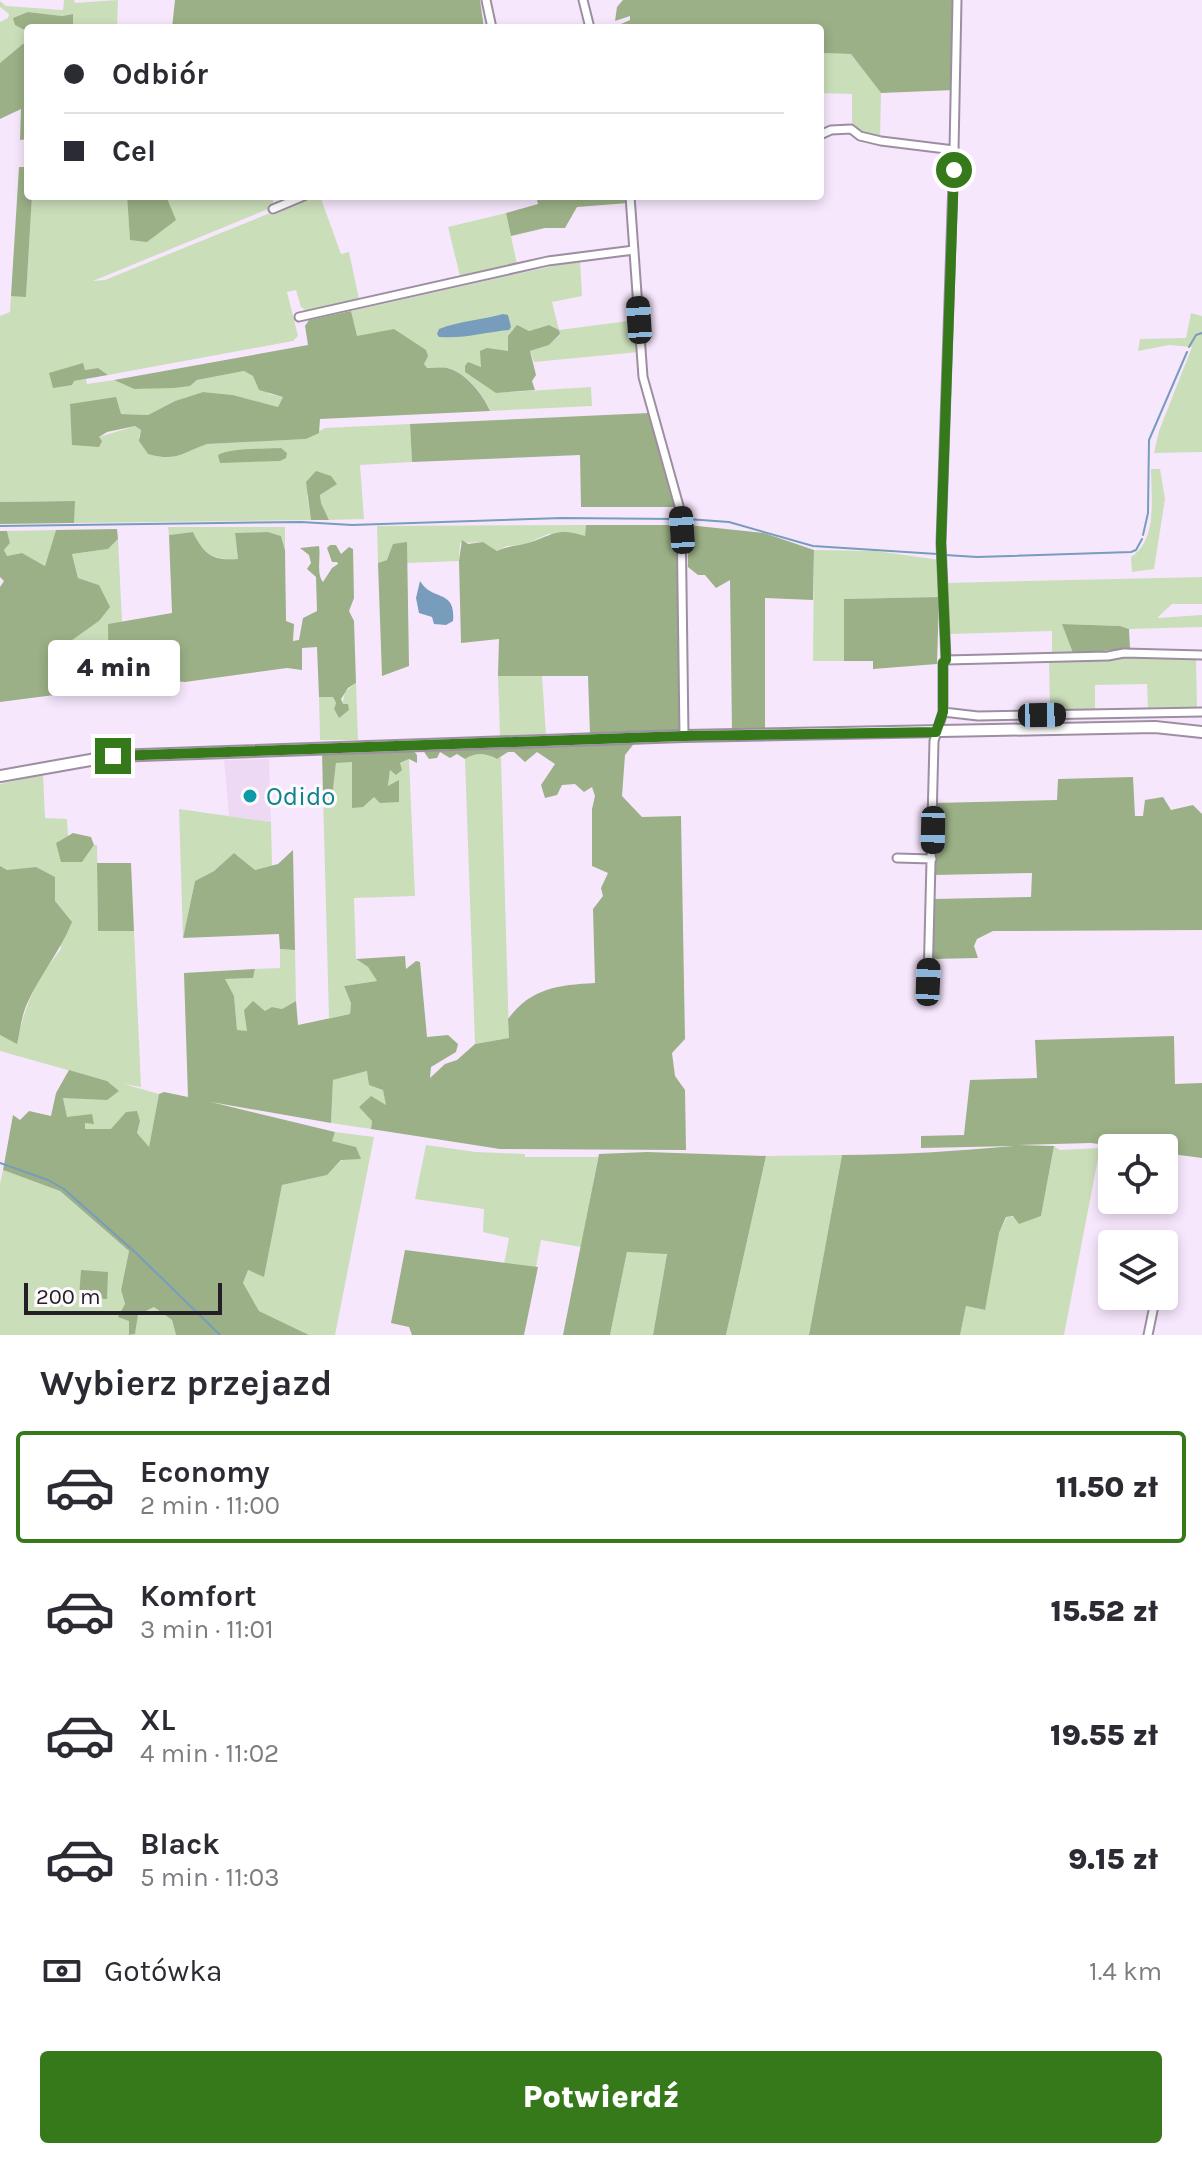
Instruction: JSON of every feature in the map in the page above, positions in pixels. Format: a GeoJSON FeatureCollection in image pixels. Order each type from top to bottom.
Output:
{"type":"FeatureCollection","features":[{"type":"Feature","properties":{"kind":"street"},"geometry":{"type":"LineString","coordinates":[[486,0],[491,24]]}},
{"type":"Feature","properties":{"kind":"street"},"geometry":{"type":"LineString","coordinates":[[583,0],[589,24]]}},
{"type":"Feature","properties":{"kind":"street"},"geometry":{"type":"LineString","coordinates":[[928,982],[936,732],[943,712],[943,663],[946,660],[941,543],[957,0]]}},
{"type":"Feature","properties":{"kind":"street"},"geometry":{"type":"LineString","coordinates":[[824,133],[851,129],[860,136],[881,141],[954,150]]}},
{"type":"Feature","properties":{"kind":"street"},"geometry":{"type":"LineString","coordinates":[[273,209],[294,200]]}},
{"type":"Feature","properties":{"kind":"street"},"geometry":{"type":"LineString","coordinates":[[630,200],[643,377],[681,513],[684,736]]}},
{"type":"Feature","properties":{"kind":"street"},"geometry":{"type":"LineString","coordinates":[[299,317],[548,261],[634,250]]}},
{"type":"Feature","properties":{"kind":"street"},"geometry":{"type":"LineString","coordinates":[[946,660],[1124,653],[1202,655]]}},
{"type":"Feature","properties":{"kind":"street"},"geometry":{"type":"LineString","coordinates":[[943,712],[978,716],[1202,712]]}},
{"type":"Feature","properties":{"kind":"street"},"geometry":{"type":"LineString","coordinates":[[0,776],[113,756],[684,736],[1155,727],[1202,732]]}},
{"type":"Feature","properties":{"kind":"street"},"geometry":{"type":"LineString","coordinates":[[897,858],[932,859]]}},
{"type":"Feature","properties":{"kind":"street"},"geometry":{"type":"LineString","coordinates":[[1148,1335],[1153,1310]]}},
{"type":"Feature","properties":{"kind":"shaded area"},"geometry":{"type":"Polygon","coordinates":[[[269,759],[271,822],[229,816],[224,760],[269,759]]]}},
{"type":"Feature","properties":{"kind":"green space"},"geometry":{"type":"Polygon","coordinates":[[[64,0],[74,0],[75,3],[118,0],[117,24],[73,24],[73,14],[62,16],[28,12],[15,25],[24,30],[24,47],[0,63],[0,22],[9,14],[0,7],[0,1],[6,6],[63,10],[64,0]]]}},
{"type":"Feature","properties":{"kind":"green space"},"geometry":{"type":"Polygon","coordinates":[[[175,0],[480,0],[483,24],[172,24],[175,0]]]}},
{"type":"Feature","properties":{"kind":"green space"},"geometry":{"type":"Polygon","coordinates":[[[623,0],[954,0],[954,90],[881,93],[851,54],[824,53],[824,24],[621,24],[630,20],[630,16],[615,21],[617,7],[623,0]]]}},
{"type":"Feature","properties":{"kind":"green space"},"geometry":{"type":"Polygon","coordinates":[[[28,12],[62,16],[73,14],[73,24],[24,24],[24,30],[15,25],[13,18],[28,12]]]}},
{"type":"Feature","properties":{"kind":"green space"},"geometry":{"type":"Polygon","coordinates":[[[24,44],[24,140],[20,140],[21,109],[0,119],[0,63],[24,44]]]}},
{"type":"Feature","properties":{"kind":"green space"},"geometry":{"type":"Polygon","coordinates":[[[824,53],[851,54],[881,93],[880,140],[852,128],[852,94],[824,93],[824,53]]]}},
{"type":"Feature","properties":{"kind":"green space"},"geometry":{"type":"Polygon","coordinates":[[[19,167],[24,167],[24,200],[32,200],[26,297],[11,296],[19,167]]]}},
{"type":"Feature","properties":{"kind":"green space"},"geometry":{"type":"Polygon","coordinates":[[[32,200],[127,200],[130,239],[175,220],[168,200],[273,200],[273,207],[93,281],[105,280],[302,200],[321,200],[341,254],[349,252],[359,299],[307,311],[301,307],[296,290],[287,292],[298,336],[293,341],[108,375],[98,368],[85,370],[83,364],[74,381],[86,379],[87,384],[114,380],[134,389],[190,386],[197,380],[244,371],[253,376],[269,394],[283,397],[278,407],[233,395],[203,392],[175,401],[148,415],[121,414],[70,404],[73,445],[135,426],[141,430],[139,437],[148,454],[172,457],[207,444],[306,439],[325,428],[410,424],[412,462],[360,465],[364,519],[329,520],[320,495],[336,484],[307,495],[311,520],[74,523],[74,501],[0,502],[0,316],[10,312],[11,296],[26,296],[32,200]]]}},
{"type":"Feature","properties":{"kind":"green space"},"geometry":{"type":"Polygon","coordinates":[[[127,200],[168,200],[176,220],[147,242],[130,240],[127,200]]]}},
{"type":"Feature","properties":{"kind":"green space"},"geometry":{"type":"Polygon","coordinates":[[[537,200],[628,200],[628,203],[577,207],[565,228],[545,228],[511,236],[506,213],[538,204],[537,200]]]}},
{"type":"Feature","properties":{"kind":"green space"},"geometry":{"type":"Polygon","coordinates":[[[506,213],[517,264],[460,276],[448,227],[506,213]]]}},
{"type":"Feature","properties":{"kind":"green space"},"geometry":{"type":"Polygon","coordinates":[[[580,260],[582,296],[552,302],[559,330],[549,325],[529,331],[521,329],[509,351],[482,367],[468,363],[496,393],[591,387],[592,406],[490,411],[479,391],[454,370],[427,368],[424,364],[427,356],[356,336],[351,311],[580,260]]]}},
{"type":"Feature","properties":{"kind":"green space"},"geometry":{"type":"Polygon","coordinates":[[[351,311],[357,336],[394,329],[426,350],[428,356],[424,364],[427,368],[447,368],[467,379],[490,411],[320,419],[319,433],[306,439],[207,444],[172,457],[148,454],[139,441],[141,430],[135,426],[107,432],[99,437],[102,441],[99,447],[72,445],[70,404],[116,397],[121,414],[148,415],[175,401],[203,392],[233,395],[278,407],[283,397],[259,390],[253,376],[244,371],[174,388],[134,389],[114,380],[308,345],[305,326],[309,320],[351,311]]]}},
{"type":"Feature","properties":{"kind":"green space"},"geometry":{"type":"Polygon","coordinates":[[[1191,313],[1202,316],[1202,452],[1154,453],[1159,431],[1192,347],[1169,345],[1138,351],[1140,339],[1186,338],[1191,313]]]}},
{"type":"Feature","properties":{"kind":"green space"},"geometry":{"type":"Polygon","coordinates":[[[636,320],[639,352],[534,362],[530,351],[549,345],[560,335],[559,330],[636,320]]]}},
{"type":"Feature","properties":{"kind":"green space"},"geometry":{"type":"Polygon","coordinates":[[[517,325],[529,331],[549,325],[559,330],[560,334],[549,345],[530,351],[536,375],[532,381],[535,390],[496,393],[465,372],[465,366],[468,362],[481,367],[480,351],[487,348],[508,351],[508,336],[517,325]]]}},
{"type":"Feature","properties":{"kind":"green space"},"geometry":{"type":"Polygon","coordinates":[[[83,363],[85,370],[98,368],[108,375],[53,388],[49,373],[83,363]]]}},
{"type":"Feature","properties":{"kind":"green space"},"geometry":{"type":"Polygon","coordinates":[[[649,413],[677,507],[581,507],[580,455],[412,462],[410,424],[649,413]]]}},
{"type":"Feature","properties":{"kind":"green space"},"geometry":{"type":"Polygon","coordinates":[[[281,448],[287,453],[286,458],[280,461],[220,463],[218,455],[239,450],[281,448]]]}},
{"type":"Feature","properties":{"kind":"green space"},"geometry":{"type":"Polygon","coordinates":[[[1151,469],[1160,469],[1165,499],[1154,569],[1132,572],[1131,557],[1146,540],[1149,529],[1151,469]]]}},
{"type":"Feature","properties":{"kind":"green space"},"geometry":{"type":"Polygon","coordinates":[[[316,471],[331,476],[337,484],[320,495],[329,520],[311,520],[306,482],[316,471]]]}},
{"type":"Feature","properties":{"kind":"green space"},"geometry":{"type":"Polygon","coordinates":[[[75,501],[74,523],[0,524],[0,502],[75,501]]]}},
{"type":"Feature","properties":{"kind":"green space"},"geometry":{"type":"Polygon","coordinates":[[[586,525],[585,537],[548,534],[526,544],[507,546],[497,551],[483,542],[460,543],[459,561],[407,563],[407,542],[387,560],[378,563],[377,526],[586,525]]]}},
{"type":"Feature","properties":{"kind":"green space"},"geometry":{"type":"Polygon","coordinates":[[[586,525],[678,525],[682,732],[590,734],[588,676],[498,676],[499,639],[461,643],[459,561],[462,540],[468,544],[483,542],[497,551],[561,532],[585,536],[586,525]]]}},
{"type":"Feature","properties":{"kind":"green space"},"geometry":{"type":"Polygon","coordinates":[[[688,525],[764,533],[814,550],[813,600],[765,598],[765,730],[732,731],[730,580],[716,588],[705,575],[698,575],[688,567],[688,525]]]}},
{"type":"Feature","properties":{"kind":"green space"},"geometry":{"type":"Polygon","coordinates":[[[168,527],[285,527],[285,550],[281,536],[268,532],[235,533],[238,559],[216,557],[205,551],[193,532],[169,535],[168,527]]]}},
{"type":"Feature","properties":{"kind":"green space"},"geometry":{"type":"Polygon","coordinates":[[[117,529],[118,539],[108,549],[72,554],[78,578],[99,585],[110,607],[99,621],[61,648],[62,694],[0,702],[0,587],[4,581],[0,577],[0,531],[7,531],[10,543],[4,550],[7,556],[22,553],[45,566],[56,530],[117,529]]]}},
{"type":"Feature","properties":{"kind":"green space"},"geometry":{"type":"Polygon","coordinates":[[[56,530],[45,566],[22,553],[7,556],[4,550],[10,543],[7,531],[56,530]]]}},
{"type":"Feature","properties":{"kind":"green space"},"geometry":{"type":"Polygon","coordinates":[[[193,532],[210,555],[229,559],[238,559],[235,533],[268,532],[281,536],[285,550],[286,621],[294,624],[293,641],[299,640],[303,618],[317,611],[316,577],[307,569],[311,563],[309,555],[300,548],[319,546],[319,570],[323,582],[338,564],[332,562],[327,548],[336,545],[341,554],[349,547],[353,549],[354,598],[349,611],[354,621],[356,683],[348,688],[341,699],[343,704],[348,704],[349,710],[339,718],[333,697],[319,697],[317,647],[302,648],[302,670],[287,668],[185,682],[134,677],[109,691],[108,624],[172,613],[169,535],[193,532]]]}},
{"type":"Feature","properties":{"kind":"green space"},"geometry":{"type":"Polygon","coordinates":[[[118,539],[122,622],[109,624],[109,691],[62,694],[61,648],[99,621],[99,585],[78,578],[72,554],[108,549],[118,539]]]}},
{"type":"Feature","properties":{"kind":"green space"},"geometry":{"type":"Polygon","coordinates":[[[407,542],[409,666],[382,676],[378,563],[387,560],[393,544],[407,542]]]}},
{"type":"Feature","properties":{"kind":"green space"},"geometry":{"type":"Polygon","coordinates":[[[814,550],[876,551],[940,560],[939,597],[844,599],[844,661],[813,661],[814,550]]]}},
{"type":"Feature","properties":{"kind":"green space"},"geometry":{"type":"Polygon","coordinates":[[[1202,577],[1202,604],[1172,604],[1157,618],[1202,615],[1202,627],[1129,629],[1063,624],[1073,653],[1052,653],[1052,631],[949,634],[945,583],[1202,577]]]}},
{"type":"Feature","properties":{"kind":"green space"},"geometry":{"type":"Polygon","coordinates":[[[939,597],[937,664],[873,669],[873,661],[844,661],[844,599],[939,597]]]}},
{"type":"Feature","properties":{"kind":"green space"},"geometry":{"type":"Polygon","coordinates":[[[1062,624],[1129,629],[1130,649],[1073,653],[1062,624]]]}},
{"type":"Feature","properties":{"kind":"green space"},"geometry":{"type":"Polygon","coordinates":[[[1128,655],[1196,658],[1197,707],[1148,708],[1147,684],[1095,685],[1095,709],[1050,710],[1049,661],[1128,655]]]}},
{"type":"Feature","properties":{"kind":"green space"},"geometry":{"type":"Polygon","coordinates":[[[498,676],[542,676],[546,735],[500,736],[498,676]]]}},
{"type":"Feature","properties":{"kind":"green space"},"geometry":{"type":"Polygon","coordinates":[[[356,683],[358,740],[320,740],[319,697],[333,697],[339,718],[345,692],[356,683]]]}},
{"type":"Feature","properties":{"kind":"green space"},"geometry":{"type":"Polygon","coordinates":[[[636,741],[625,755],[622,796],[642,817],[681,816],[685,1039],[672,1053],[675,1076],[685,1090],[686,1150],[500,1149],[371,1129],[372,1121],[359,1107],[371,1096],[386,1105],[383,1090],[369,1085],[367,1071],[333,1080],[331,1123],[211,1102],[335,1132],[332,1141],[356,1147],[361,1159],[341,1160],[327,1175],[282,1185],[264,1277],[248,1270],[243,1283],[259,1311],[309,1335],[176,1335],[172,1320],[154,1307],[138,1315],[135,1334],[129,1335],[129,1321],[118,1317],[125,1304],[121,1290],[129,1251],[60,1191],[3,1170],[13,1115],[20,1120],[29,1111],[51,1116],[56,1093],[69,1070],[107,1081],[119,1091],[107,1100],[63,1098],[67,1117],[92,1114],[94,1124],[85,1123],[85,1129],[111,1129],[126,1112],[137,1111],[140,1121],[137,1133],[149,1147],[159,1094],[164,1092],[188,1097],[184,973],[255,969],[253,978],[225,979],[234,996],[237,1030],[247,1031],[244,1010],[253,1001],[265,1011],[272,1007],[282,1009],[296,1001],[298,1025],[350,1014],[351,1003],[344,986],[377,981],[368,967],[356,959],[405,956],[406,969],[416,961],[420,962],[427,1037],[448,1035],[458,1044],[456,1052],[431,1067],[430,1078],[475,1044],[509,1038],[508,1019],[526,1001],[557,987],[595,983],[593,909],[603,896],[601,888],[608,873],[592,866],[592,809],[595,796],[592,787],[584,792],[575,784],[562,785],[557,795],[545,798],[541,785],[555,764],[537,752],[525,762],[514,752],[497,759],[481,754],[465,759],[457,754],[450,758],[440,752],[437,758],[429,759],[422,749],[636,741]]]}},
{"type":"Feature","properties":{"kind":"green space"},"geometry":{"type":"Polygon","coordinates":[[[411,748],[417,755],[417,763],[409,759],[400,763],[402,770],[396,775],[390,770],[388,786],[399,780],[399,802],[380,803],[374,797],[363,807],[352,808],[352,762],[336,763],[332,798],[323,795],[322,751],[411,748]]]}},
{"type":"Feature","properties":{"kind":"green space"},"geometry":{"type":"Polygon","coordinates":[[[475,754],[486,754],[496,759],[501,757],[509,1038],[475,1044],[465,759],[475,754]]]}},
{"type":"Feature","properties":{"kind":"green space"},"geometry":{"type":"Polygon","coordinates":[[[409,759],[415,896],[354,898],[356,959],[368,967],[377,981],[344,986],[351,1003],[350,1014],[329,1018],[323,795],[332,797],[336,763],[352,761],[374,797],[398,781],[388,787],[390,769],[409,759]]]}},
{"type":"Feature","properties":{"kind":"green space"},"geometry":{"type":"Polygon","coordinates":[[[43,774],[45,818],[67,819],[68,836],[56,843],[82,862],[97,845],[98,930],[134,931],[141,1087],[124,1084],[159,1094],[149,1148],[137,1133],[140,1121],[126,1112],[112,1129],[85,1129],[85,1123],[67,1117],[63,1098],[107,1081],[0,1051],[0,1035],[17,1043],[33,993],[61,949],[55,901],[36,867],[7,871],[0,866],[0,784],[43,774]]]}},
{"type":"Feature","properties":{"kind":"green space"},"geometry":{"type":"Polygon","coordinates":[[[1133,777],[1135,816],[1143,816],[1145,800],[1163,797],[1171,810],[1193,805],[1202,814],[1202,930],[993,931],[977,939],[974,946],[978,958],[933,959],[933,899],[1031,897],[1032,873],[934,875],[934,803],[1057,800],[1058,779],[1133,777]]]}},
{"type":"Feature","properties":{"kind":"green space"},"geometry":{"type":"Polygon","coordinates":[[[179,809],[271,822],[272,866],[255,870],[234,853],[214,871],[195,881],[183,938],[179,809]]]}},
{"type":"Feature","properties":{"kind":"green space"},"geometry":{"type":"Polygon","coordinates":[[[73,833],[91,837],[94,845],[82,862],[61,862],[56,843],[73,833]]]}},
{"type":"Feature","properties":{"kind":"green space"},"geometry":{"type":"Polygon","coordinates":[[[293,850],[295,950],[280,949],[279,934],[183,938],[195,881],[214,871],[234,853],[255,870],[278,864],[293,850]]]}},
{"type":"Feature","properties":{"kind":"green space"},"geometry":{"type":"Polygon","coordinates":[[[97,863],[131,863],[134,931],[98,931],[97,863]]]}},
{"type":"Feature","properties":{"kind":"green space"},"geometry":{"type":"Polygon","coordinates":[[[0,866],[7,870],[36,867],[55,877],[55,901],[72,922],[26,1006],[17,1044],[0,1035],[0,866]]]}},
{"type":"Feature","properties":{"kind":"green space"},"geometry":{"type":"Polygon","coordinates":[[[280,949],[295,950],[296,1001],[282,1009],[272,1007],[247,1031],[237,1031],[234,996],[224,979],[253,978],[255,969],[280,968],[280,949]]]}},
{"type":"Feature","properties":{"kind":"green space"},"geometry":{"type":"Polygon","coordinates":[[[1174,1036],[1175,1084],[1202,1083],[1202,1158],[1178,1155],[1178,1134],[1098,1134],[1098,1144],[1017,1145],[1054,1146],[1041,1216],[1019,1224],[1013,1216],[1006,1217],[999,1233],[985,1310],[966,1306],[960,1335],[809,1335],[842,1155],[1014,1146],[921,1148],[921,1136],[964,1135],[970,1080],[1037,1078],[1035,1040],[1174,1036]]]}},
{"type":"Feature","properties":{"kind":"green space"},"geometry":{"type":"Polygon","coordinates":[[[367,1071],[383,1090],[387,1107],[359,1106],[372,1121],[371,1129],[331,1123],[333,1080],[367,1071]]]}},
{"type":"Feature","properties":{"kind":"green space"},"geometry":{"type":"Polygon","coordinates":[[[335,1132],[374,1137],[335,1335],[309,1335],[259,1311],[243,1284],[247,1270],[264,1276],[282,1185],[326,1175],[356,1147],[331,1141],[335,1132]]]}},
{"type":"Feature","properties":{"kind":"green space"},"geometry":{"type":"Polygon","coordinates":[[[426,1145],[476,1152],[525,1154],[525,1157],[598,1157],[581,1247],[541,1240],[536,1267],[504,1264],[509,1238],[483,1232],[484,1209],[415,1199],[426,1145]]]}},
{"type":"Feature","properties":{"kind":"green space"},"geometry":{"type":"Polygon","coordinates":[[[1054,1146],[1060,1150],[1098,1148],[1064,1335],[960,1335],[966,1306],[984,1310],[999,1233],[1007,1217],[1041,1216],[1054,1146]]]}},
{"type":"Feature","properties":{"kind":"green space"},"geometry":{"type":"Polygon","coordinates":[[[647,1152],[766,1156],[726,1335],[653,1335],[667,1254],[627,1252],[610,1335],[563,1335],[599,1154],[647,1152]]]}},
{"type":"Feature","properties":{"kind":"green space"},"geometry":{"type":"Polygon","coordinates":[[[842,1155],[809,1335],[726,1335],[766,1156],[842,1155]]]}},
{"type":"Feature","properties":{"kind":"green space"},"geometry":{"type":"Polygon","coordinates":[[[3,1170],[60,1191],[129,1251],[121,1290],[129,1321],[129,1335],[0,1335],[0,1184],[3,1170]]]}},
{"type":"Feature","properties":{"kind":"green space"},"geometry":{"type":"Polygon","coordinates":[[[405,1250],[538,1267],[524,1335],[412,1335],[409,1327],[391,1323],[405,1250]]]}},
{"type":"Feature","properties":{"kind":"green space"},"geometry":{"type":"Polygon","coordinates":[[[627,1252],[667,1253],[653,1335],[610,1335],[627,1252]]]}},
{"type":"Feature","properties":{"kind":"green space"},"geometry":{"type":"Polygon","coordinates":[[[81,1270],[108,1272],[107,1299],[79,1297],[81,1270]]]}},
{"type":"Feature","properties":{"kind":"green space"},"geometry":{"type":"Polygon","coordinates":[[[154,1307],[172,1320],[176,1335],[132,1335],[138,1315],[154,1307]]]}},
{"type":"Feature","properties":{"kind":"water"},"geometry":{"type":"Polygon","coordinates":[[[508,315],[509,330],[458,337],[439,337],[437,334],[439,329],[447,326],[508,315]]]}},
{"type":"Feature","properties":{"kind":"water"},"geometry":{"type":"Polygon","coordinates":[[[420,581],[447,599],[453,611],[453,621],[446,625],[434,624],[432,617],[419,613],[416,598],[420,581]]]}},
{"type":"Feature","properties":{"kind":"waterway"},"geometry":{"type":"LineString","coordinates":[[1189,347],[1196,335],[1202,333]]}},
{"type":"Feature","properties":{"kind":"waterway"},"geometry":{"type":"LineString","coordinates":[[1143,535],[1148,513],[1149,440],[1187,352]]}},
{"type":"Feature","properties":{"kind":"waterway"},"geometry":{"type":"LineString","coordinates":[[0,526],[301,522],[352,525],[562,518],[677,519]]}},
{"type":"Feature","properties":{"kind":"waterway"},"geometry":{"type":"LineString","coordinates":[[687,519],[729,522],[813,546],[937,554]]}},
{"type":"Feature","properties":{"kind":"waterway"},"geometry":{"type":"LineString","coordinates":[[945,555],[977,557],[1131,552],[1136,550],[1142,539]]}},
{"type":"Feature","properties":{"kind":"waterway"},"geometry":{"type":"LineString","coordinates":[[0,1163],[64,1189],[136,1253],[220,1335]]}},
{"type":"Feature","properties":{"kind":"place","name":"Odido"},"geometry":{"type":"Point","coordinates":[250,796]}},
{"type":"Feature","properties":{"kind":"route"},"geometry":{"type":"LineString","coordinates":[[113,756],[684,736],[936,732],[943,712],[943,663],[946,660],[941,543],[954,170]]}}]}
